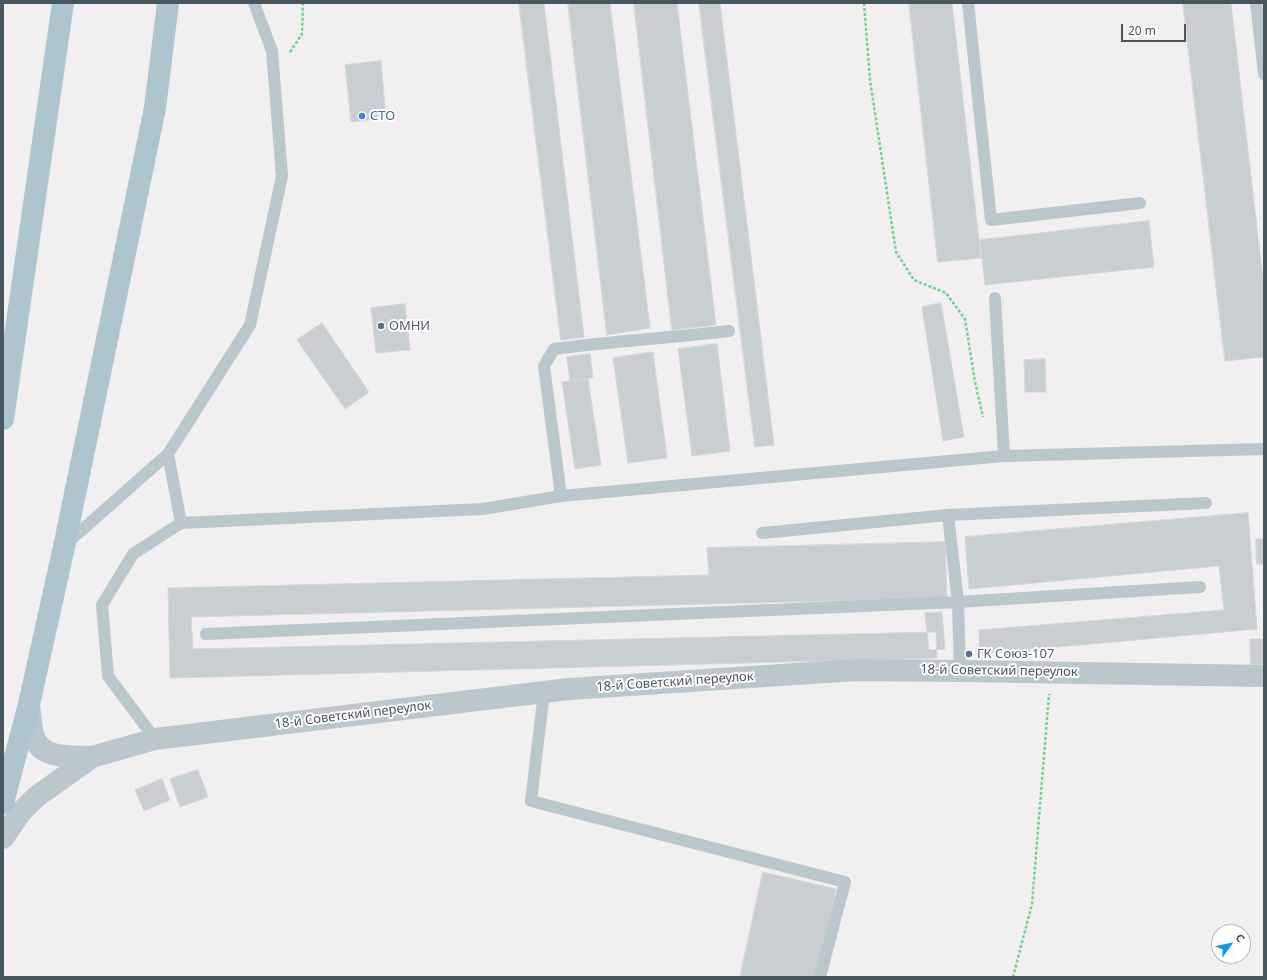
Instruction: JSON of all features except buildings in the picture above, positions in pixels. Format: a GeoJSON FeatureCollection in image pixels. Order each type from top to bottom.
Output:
{"type":"FeatureCollection","features":[{"type":"Feature","properties":{"kind":"main road"},"geometry":{"type":"LineString","coordinates":[[3,419],[63,3]]}},
{"type":"Feature","properties":{"kind":"main road"},"geometry":{"type":"LineString","coordinates":[[3,803],[29,704],[64,547],[155,108],[168,3]]}},
{"type":"Feature","properties":{"kind":"street","name":"18-й Советский переулок"},"geometry":{"type":"LineString","coordinates":[[92,757],[155,739],[576,688],[857,670],[960,670],[1264,676]]}},
{"type":"Feature","properties":{"kind":"street"},"geometry":{"type":"LineString","coordinates":[[29,704],[34,738],[43,749],[54,754],[92,757]]}},
{"type":"Feature","properties":{"kind":"street"},"geometry":{"type":"LineString","coordinates":[[3,838],[21,812],[36,797],[92,757]]}},
{"type":"Feature","properties":{"kind":"lane"},"geometry":{"type":"LineString","coordinates":[[64,547],[168,454],[250,325],[282,176],[272,51],[254,3]]}},
{"type":"Feature","properties":{"kind":"lane"},"geometry":{"type":"LineString","coordinates":[[968,3],[991,220],[1140,203]]}},
{"type":"Feature","properties":{"kind":"lane"},"geometry":{"type":"LineString","coordinates":[[1256,3],[1264,70]]}},
{"type":"Feature","properties":{"kind":"lane"},"geometry":{"type":"LineString","coordinates":[[995,298],[1004,456]]}},
{"type":"Feature","properties":{"kind":"lane"},"geometry":{"type":"LineString","coordinates":[[561,496],[544,366],[554,349],[600,343],[729,331]]}},
{"type":"Feature","properties":{"kind":"lane"},"geometry":{"type":"LineString","coordinates":[[155,739],[108,676],[102,605],[132,554],[181,523],[483,509],[561,496],[1004,456],[1264,449]]}},
{"type":"Feature","properties":{"kind":"lane"},"geometry":{"type":"LineString","coordinates":[[168,454],[181,523]]}},
{"type":"Feature","properties":{"kind":"lane"},"geometry":{"type":"LineString","coordinates":[[762,533],[948,515],[1206,503]]}},
{"type":"Feature","properties":{"kind":"lane"},"geometry":{"type":"LineString","coordinates":[[948,515],[958,602],[960,670]]}},
{"type":"Feature","properties":{"kind":"lane"},"geometry":{"type":"LineString","coordinates":[[206,634],[958,602],[1200,587]]}},
{"type":"Feature","properties":{"kind":"lane"},"geometry":{"type":"LineString","coordinates":[[544,692],[531,801],[845,882],[820,977]]}},
{"type":"Feature","properties":{"kind":"path"},"geometry":{"type":"LineString","coordinates":[[274,78],[302,34],[303,3]]}},
{"type":"Feature","properties":{"kind":"path"},"geometry":{"type":"LineString","coordinates":[[864,3],[870,80],[896,252],[914,280],[946,294],[965,319],[974,382],[984,419]]}},
{"type":"Feature","properties":{"kind":"path"},"geometry":{"type":"LineString","coordinates":[[1013,977],[1032,904],[1051,672]]}},
{"type":"Feature","properties":{"kind":"place","name":"СТО"},"geometry":{"type":"Point","coordinates":[362,116]}},
{"type":"Feature","properties":{"kind":"place","name":"ОМНИ"},"geometry":{"type":"Point","coordinates":[381,326]}},
{"type":"Feature","properties":{"kind":"place","name":"ГК Союз-107"},"geometry":{"type":"Point","coordinates":[969,654]}}]}
